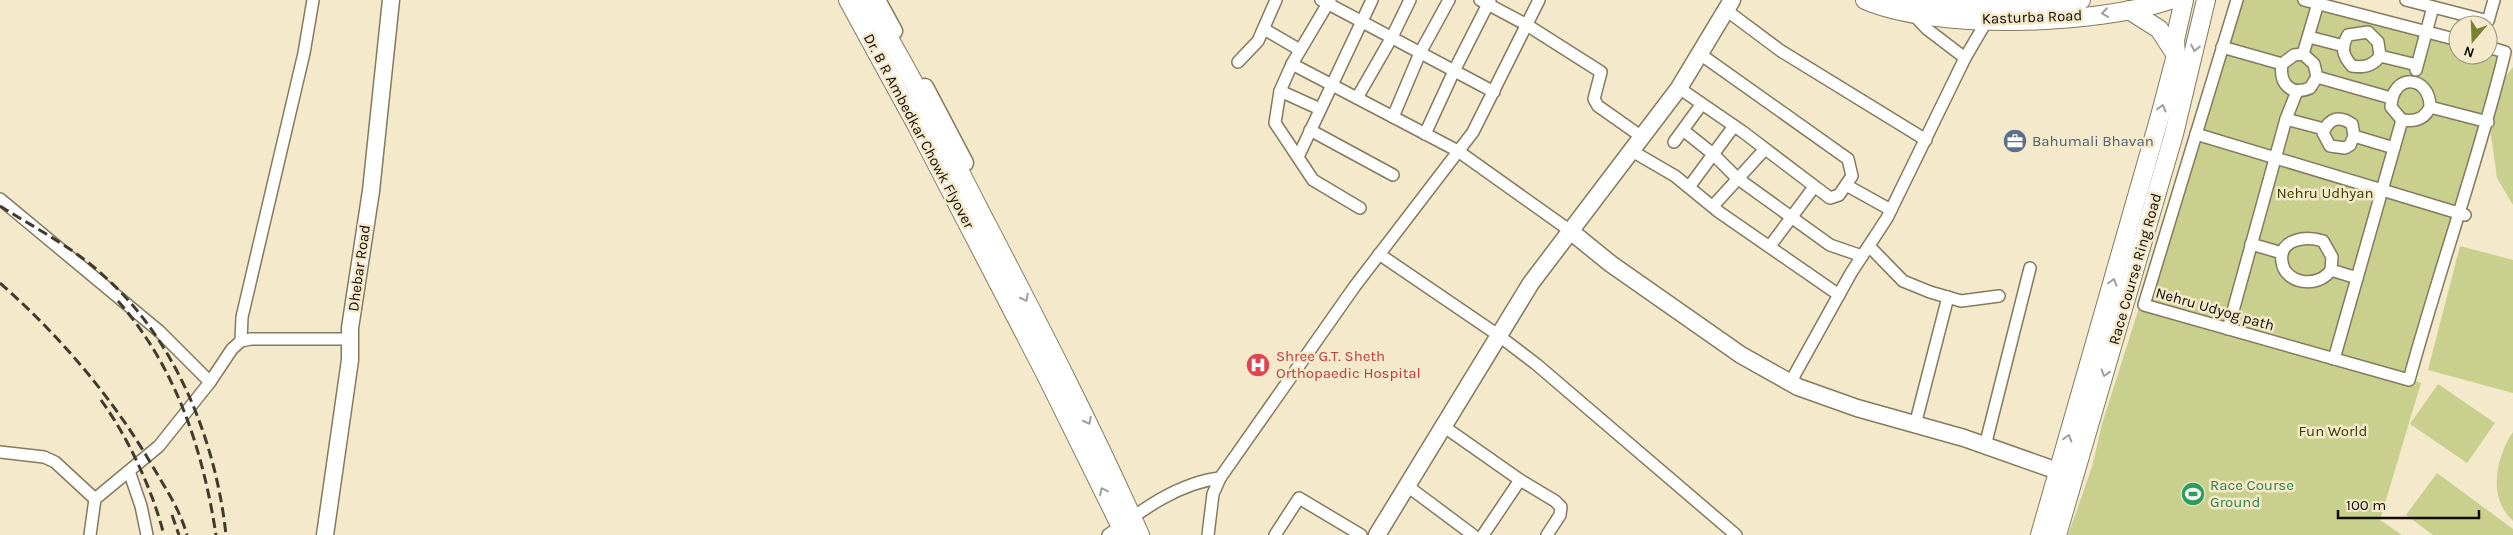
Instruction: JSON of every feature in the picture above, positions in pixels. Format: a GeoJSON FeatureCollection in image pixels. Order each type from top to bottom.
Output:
{"type":"FeatureCollection","features":[{"type":"Feature","properties":{"kind":"main road","name":"Dr. B R Ambedkar Chowk Flyover"},"geometry":{"type":"LineString","coordinates":[[848,0],[917,126],[995,258]]}},
{"type":"Feature","properties":{"kind":"main road","name":"Dr. B R Ambedkar Chowk Flyover"},"geometry":{"type":"LineString","coordinates":[[866,0],[914,84],[995,258]]}},
{"type":"Feature","properties":{"kind":"main road","name":"Kasturba Road"},"geometry":{"type":"LineString","coordinates":[[1865,0],[1914,14],[2073,17],[2129,10],[2170,0]]}},
{"type":"Feature","properties":{"kind":"main road"},"geometry":{"type":"LineString","coordinates":[[1900,0],[1990,14],[2081,0]]}},
{"type":"Feature","properties":{"kind":"main road"},"geometry":{"type":"LineString","coordinates":[[2186,0],[2204,0]]}},
{"type":"Feature","properties":{"kind":"main road","name":"Race Course Ring Road"},"geometry":{"type":"LineString","coordinates":[[2057,535],[2066,474],[2125,243],[2176,56],[2175,40],[2186,0]]}},
{"type":"Feature","properties":{"kind":"main road","name":"Race Course Ring Road"},"geometry":{"type":"LineString","coordinates":[[2040,535],[2066,474],[2174,134],[2204,0]]}},
{"type":"Feature","properties":{"kind":"main road"},"geometry":{"type":"LineString","coordinates":[[2129,10],[2159,29],[2176,56]]}},
{"type":"Feature","properties":{"kind":"main road"},"geometry":{"type":"LineString","coordinates":[[995,258],[1121,528],[1140,535]]}},
{"type":"Feature","properties":{"kind":"street"},"geometry":{"type":"LineString","coordinates":[[241,341],[242,317],[304,53],[313,0]]}},
{"type":"Feature","properties":{"kind":"street","name":"Dhebar Road"},"geometry":{"type":"LineString","coordinates":[[325,535],[350,360],[350,339],[371,191],[391,0]]}},
{"type":"Feature","properties":{"kind":"street"},"geometry":{"type":"LineString","coordinates":[[841,0],[854,20],[983,261],[995,258],[1006,247],[996,223],[941,115],[877,0]]}},
{"type":"Feature","properties":{"kind":"street"},"geometry":{"type":"LineString","coordinates":[[1238,62],[1258,41],[1276,0]]}},
{"type":"Feature","properties":{"kind":"street"},"geometry":{"type":"LineString","coordinates":[[1298,157],[1372,0]]}},
{"type":"Feature","properties":{"kind":"street"},"geometry":{"type":"LineString","coordinates":[[1357,98],[1392,38],[1410,0]]}},
{"type":"Feature","properties":{"kind":"street"},"geometry":{"type":"LineString","coordinates":[[1393,117],[1420,53],[1449,0]]}},
{"type":"Feature","properties":{"kind":"street"},"geometry":{"type":"LineString","coordinates":[[1208,535],[1213,494],[1220,478],[1379,254],[1474,132],[1539,0]]}},
{"type":"Feature","properties":{"kind":"street","name":"Nehru Udyog path"},"geometry":{"type":"LineString","coordinates":[[2237,0],[2144,305],[2409,380],[2461,214]]}},
{"type":"Feature","properties":{"kind":"street"},"geometry":{"type":"LineString","coordinates":[[2304,0],[2448,38]]}},
{"type":"Feature","properties":{"kind":"street"},"geometry":{"type":"LineString","coordinates":[[2303,54],[2319,0]]}},
{"type":"Feature","properties":{"kind":"street"},"geometry":{"type":"LineString","coordinates":[[2406,0],[2488,21],[2494,0]]}},
{"type":"Feature","properties":{"kind":"street"},"geometry":{"type":"LineString","coordinates":[[1360,208],[1313,180],[1275,123],[1280,91],[1292,64],[1326,1],[1494,92]]}},
{"type":"Feature","properties":{"kind":"street"},"geometry":{"type":"LineString","coordinates":[[1425,134],[1486,1],[1601,72],[1594,99],[1598,106],[1642,137]]}},
{"type":"Feature","properties":{"kind":"street"},"geometry":{"type":"LineString","coordinates":[[1377,535],[1498,334],[1569,230],[1679,88],[1729,5],[1781,50],[1926,140]]}},
{"type":"Feature","properties":{"kind":"street"},"geometry":{"type":"LineString","coordinates":[[2413,82],[2433,7]]}},
{"type":"Feature","properties":{"kind":"street"},"geometry":{"type":"LineString","coordinates":[[1914,14],[1927,29],[1965,58]]}},
{"type":"Feature","properties":{"kind":"street"},"geometry":{"type":"LineString","coordinates":[[1790,383],[1839,295],[1891,210],[1965,58],[1990,14]]}},
{"type":"Feature","properties":{"kind":"street"},"geometry":{"type":"LineString","coordinates":[[1264,29],[1300,50]]}},
{"type":"Feature","properties":{"kind":"street"},"geometry":{"type":"LineString","coordinates":[[2368,32],[2378,42],[2380,56],[2375,63],[2361,67],[2352,66],[2345,59],[2344,46],[2348,35],[2368,32]]}},
{"type":"Feature","properties":{"kind":"street"},"geometry":{"type":"LineString","coordinates":[[2309,37],[2344,46]]}},
{"type":"Feature","properties":{"kind":"street"},"geometry":{"type":"LineString","coordinates":[[2222,47],[2282,64]]}},
{"type":"Feature","properties":{"kind":"street"},"geometry":{"type":"LineString","coordinates":[[2196,134],[2461,214],[2488,122],[2505,52],[2498,50]]}},
{"type":"Feature","properties":{"kind":"street"},"geometry":{"type":"LineString","coordinates":[[1679,88],[1734,126],[1830,198],[1839,195],[1852,176],[1848,160],[1700,54]]}},
{"type":"Feature","properties":{"kind":"street"},"geometry":{"type":"LineString","coordinates":[[2303,54],[2314,64],[2317,77],[2310,88],[2297,91],[2287,87],[2283,80],[2282,64],[2294,55],[2303,54]]}},
{"type":"Feature","properties":{"kind":"street"},"geometry":{"type":"LineString","coordinates":[[2380,56],[2418,65]]}},
{"type":"Feature","properties":{"kind":"street"},"geometry":{"type":"LineString","coordinates":[[1292,64],[1458,151],[1569,230],[1640,285],[1741,356],[1790,383],[1857,408],[1984,446],[2066,474]]}},
{"type":"Feature","properties":{"kind":"street"},"geometry":{"type":"LineString","coordinates":[[2317,77],[2391,98]]}},
{"type":"Feature","properties":{"kind":"street"},"geometry":{"type":"LineString","coordinates":[[2404,82],[2413,82],[2422,85],[2428,94],[2430,107],[2422,117],[2410,122],[2402,120],[2391,107],[2391,98],[2396,88],[2404,82]]}},
{"type":"Feature","properties":{"kind":"street"},"geometry":{"type":"LineString","coordinates":[[1280,91],[1320,110]]}},
{"type":"Feature","properties":{"kind":"street"},"geometry":{"type":"LineString","coordinates":[[2228,329],[2275,157],[2297,91]]}},
{"type":"Feature","properties":{"kind":"street"},"geometry":{"type":"LineString","coordinates":[[1674,142],[1701,105]]}},
{"type":"Feature","properties":{"kind":"street"},"geometry":{"type":"LineString","coordinates":[[2430,107],[2488,122]]}},
{"type":"Feature","properties":{"kind":"street"},"geometry":{"type":"LineString","coordinates":[[2343,118],[2352,124],[2354,136],[2350,145],[2337,148],[2330,146],[2323,133],[2324,129],[2334,119],[2343,118]]}},
{"type":"Feature","properties":{"kind":"street"},"geometry":{"type":"LineString","coordinates":[[2286,120],[2324,129]]}},
{"type":"Feature","properties":{"kind":"street"},"geometry":{"type":"LineString","coordinates":[[2334,359],[2402,120]]}},
{"type":"Feature","properties":{"kind":"street"},"geometry":{"type":"LineString","coordinates":[[1689,187],[1734,126]]}},
{"type":"Feature","properties":{"kind":"street"},"geometry":{"type":"LineString","coordinates":[[1310,130],[1393,175]]}},
{"type":"Feature","properties":{"kind":"street"},"geometry":{"type":"LineString","coordinates":[[1683,130],[1713,154],[1737,178],[1793,216],[1830,245],[1866,251],[1903,281],[1961,301],[1999,296]]}},
{"type":"Feature","properties":{"kind":"street"},"geometry":{"type":"LineString","coordinates":[[2354,136],[2394,148]]}},
{"type":"Feature","properties":{"kind":"street"},"geometry":{"type":"LineString","coordinates":[[1713,206],[1764,149]]}},
{"type":"Feature","properties":{"kind":"street"},"geometry":{"type":"LineString","coordinates":[[1632,151],[1675,176],[1713,206],[1839,295]]}},
{"type":"Feature","properties":{"kind":"street"},"geometry":{"type":"LineString","coordinates":[[1846,185],[1891,210]]}},
{"type":"Feature","properties":{"kind":"street"},"geometry":{"type":"LineString","coordinates":[[1770,246],[1814,187]]}},
{"type":"Feature","properties":{"kind":"street"},"geometry":{"type":"LineString","coordinates":[[0,199],[159,331],[210,382]]}},
{"type":"Feature","properties":{"kind":"street"},"geometry":{"type":"LineString","coordinates":[[2311,237],[2323,241],[2332,258],[2330,270],[2325,278],[2316,282],[2295,279],[2282,263],[2282,253],[2288,244],[2300,238],[2311,237]]}},
{"type":"Feature","properties":{"kind":"street"},"geometry":{"type":"LineString","coordinates":[[2252,244],[2282,253]]}},
{"type":"Feature","properties":{"kind":"street"},"geometry":{"type":"LineString","coordinates":[[1379,254],[1498,334],[1592,410],[1736,535]]}},
{"type":"Feature","properties":{"kind":"street"},"geometry":{"type":"LineString","coordinates":[[1984,446],[2030,268]]}},
{"type":"Feature","properties":{"kind":"street"},"geometry":{"type":"LineString","coordinates":[[2330,270],[2357,278]]}},
{"type":"Feature","properties":{"kind":"street"},"geometry":{"type":"LineString","coordinates":[[1914,425],[1948,297]]}},
{"type":"Feature","properties":{"kind":"street"},"geometry":{"type":"LineString","coordinates":[[90,535],[95,499],[159,446],[210,382],[232,349],[241,341],[251,338],[350,339]]}},
{"type":"Feature","properties":{"kind":"street"},"geometry":{"type":"LineString","coordinates":[[1442,426],[1520,480],[1555,501],[1561,507],[1560,515],[1547,535]]}},
{"type":"Feature","properties":{"kind":"street"},"geometry":{"type":"LineString","coordinates":[[0,452],[44,456],[54,462],[95,499]]}},
{"type":"Feature","properties":{"kind":"street"},"geometry":{"type":"LineString","coordinates":[[129,471],[141,506],[147,535]]}},
{"type":"Feature","properties":{"kind":"street"},"geometry":{"type":"LineString","coordinates":[[1121,528],[1189,484],[1220,478]]}},
{"type":"Feature","properties":{"kind":"street"},"geometry":{"type":"LineString","coordinates":[[1483,535],[1520,480]]}},
{"type":"Feature","properties":{"kind":"street"},"geometry":{"type":"LineString","coordinates":[[1406,484],[1473,535]]}},
{"type":"Feature","properties":{"kind":"street"},"geometry":{"type":"LineString","coordinates":[[1275,535],[1299,498],[1361,535]]}},
{"type":"Feature","properties":{"kind":"green space","name":"Nehru Udhyan"},"geometry":{"type":"Polygon","coordinates":[[[2237,0],[2304,0],[2448,37],[2448,65],[2498,65],[2498,50],[2505,52],[2465,215],[2415,381],[2421,383],[2380,520],[2402,535],[2068,535],[2092,467],[2102,424],[2237,0]]]}},
{"type":"Feature","properties":{"kind":"green space"},"geometry":{"type":"Polygon","coordinates":[[[2513,67],[2513,205],[2497,178],[2490,128],[2503,80],[2513,67]]]}},
{"type":"Feature","properties":{"kind":"green space"},"geometry":{"type":"Polygon","coordinates":[[[2460,246],[2513,260],[2513,393],[2428,370],[2460,246]]]}},
{"type":"Feature","properties":{"kind":"green space"},"geometry":{"type":"Polygon","coordinates":[[[2438,384],[2495,423],[2467,463],[2410,424],[2438,384]]]}},
{"type":"Feature","properties":{"kind":"green space"},"geometry":{"type":"Polygon","coordinates":[[[2513,432],[2513,521],[2505,511],[2500,500],[2497,489],[2497,477],[2502,453],[2513,432]]]}},
{"type":"Feature","properties":{"kind":"green space"},"geometry":{"type":"Polygon","coordinates":[[[2437,473],[2513,529],[2513,535],[2433,535],[2406,515],[2437,473]]]}},
{"type":"Feature","properties":{"kind":"railway"},"geometry":{"type":"LineString","coordinates":[[0,206],[80,256],[104,276],[130,302],[152,330],[172,361],[202,429],[213,464],[226,535]]}},
{"type":"Feature","properties":{"kind":"railway"},"geometry":{"type":"LineString","coordinates":[[0,283],[44,324],[103,392],[163,483],[177,508],[187,535]]}},
{"type":"Feature","properties":{"kind":"railway"},"geometry":{"type":"LineString","coordinates":[[118,301],[156,353],[184,411],[195,441],[216,535]]}},
{"type":"Feature","properties":{"kind":"railway"},"geometry":{"type":"LineString","coordinates":[[101,400],[121,431],[146,482],[164,535]]}},
{"type":"Feature","properties":{"kind":"railway"},"geometry":{"type":"LineString","coordinates":[[172,515],[179,535]]}},
{"type":"Feature","properties":{"kind":"place","name":"Bahumali Bhavan"},"geometry":{"type":"Point","coordinates":[2015,141]}},
{"type":"Feature","properties":{"kind":"place","name":"Shree G.T. Sheth Orthopaedic Hospital"},"geometry":{"type":"Point","coordinates":[1258,365]}},
{"type":"Feature","properties":{"kind":"place","name":"Race Course Ground"},"geometry":{"type":"Point","coordinates":[2193,494]}},
{"type":"Feature","properties":{"kind":"park label","name":"Fun World"},"geometry":{"type":"Point","coordinates":[2333,431]}}]}
